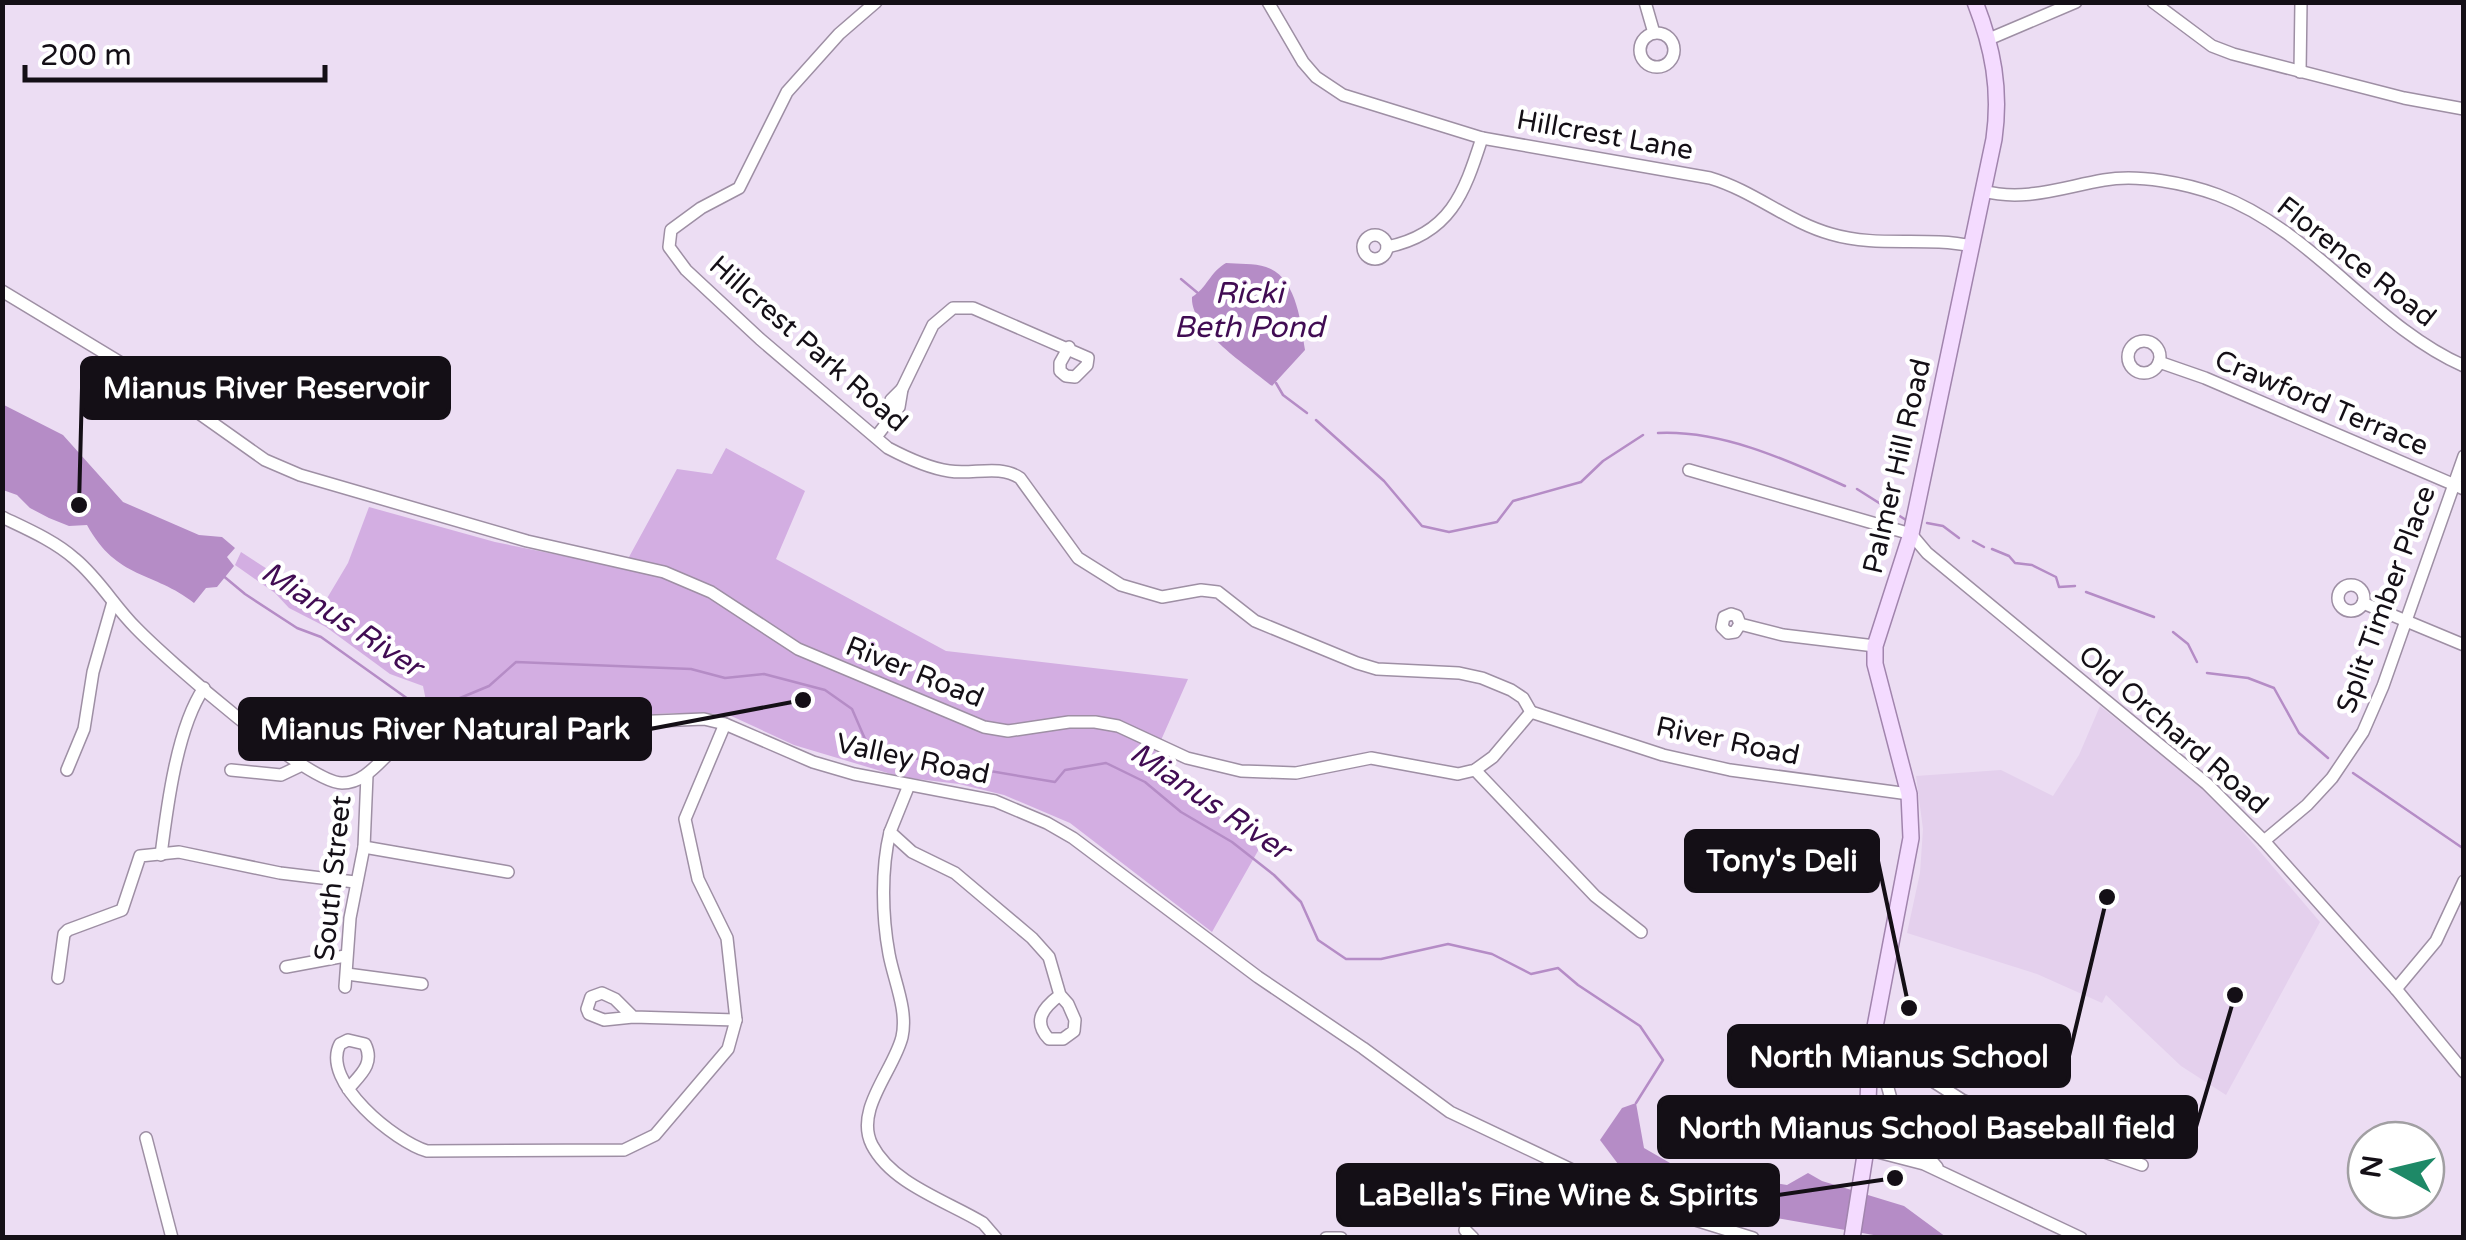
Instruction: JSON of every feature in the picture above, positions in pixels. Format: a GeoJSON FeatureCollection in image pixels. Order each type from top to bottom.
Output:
{"type":"FeatureCollection","features":[{"type":"Feature","properties":{"kind":"main road","name":"Palmer Hill Road"},"geometry":{"type":"LineString","coordinates":[[1852,1238],[1866,1149],[1873,1036],[1911,838],[1909,794],[1875,664],[1874,646],[1911,534],[1997,108],[1989,38],[1975,2]]}},
{"type":"Feature","properties":{"kind":"street","name":"Hillcrest Park Road"},"geometry":{"type":"LineString","coordinates":[[876,2],[840,34],[787,92],[738,188],[675,226],[668,241],[680,263],[876,437],[906,457],[939,469],[1009,470],[1020,478],[1078,558],[1141,594],[1162,598],[1201,590],[1218,592],[1255,621],[1356,662],[1377,669],[1459,673],[1482,678],[1511,690],[1531,712]]}},
{"type":"Feature","properties":{"kind":"street","name":"Hillcrest Lane"},"geometry":{"type":"LineString","coordinates":[[1268,2],[1303,62],[1343,96],[1482,138],[1710,178],[1731,184],[1811,228],[1858,241],[1892,244],[1931,240],[1972,246]]}},
{"type":"Feature","properties":{"kind":"street"},"geometry":{"type":"LineString","coordinates":[[1645,2],[1654,32]]}},
{"type":"Feature","properties":{"kind":"street"},"geometry":{"type":"LineString","coordinates":[[1989,38],[2076,2]]}},
{"type":"Feature","properties":{"kind":"street"},"geometry":{"type":"LineString","coordinates":[[2153,2],[2212,46],[2259,63],[2464,109]]}},
{"type":"Feature","properties":{"kind":"street"},"geometry":{"type":"LineString","coordinates":[[2300,72],[2301,2]]}},
{"type":"Feature","properties":{"kind":"street"},"geometry":{"type":"LineString","coordinates":[[1387,247],[1431,232],[1455,206],[1482,138]]}},
{"type":"Feature","properties":{"kind":"street","name":"Florence Road"},"geometry":{"type":"LineString","coordinates":[[1983,190],[2028,196],[2126,179],[2216,194],[2272,223],[2424,345],[2464,366]]}},
{"type":"Feature","properties":{"kind":"street","name":"River Road"},"geometry":{"type":"LineString","coordinates":[[2,290],[169,392],[265,460],[300,475],[527,541],[664,572],[711,592],[798,648],[984,727],[1008,732],[1095,722],[1118,726],[1187,758],[1241,771],[1296,772],[1370,758],[1442,773],[1475,770]]}},
{"type":"Feature","properties":{"kind":"street"},"geometry":{"type":"LineString","coordinates":[[876,437],[899,407],[902,389],[933,325],[953,308],[973,308],[1069,348]]}},
{"type":"Feature","properties":{"kind":"street","name":"Crawford Terrace"},"geometry":{"type":"LineString","coordinates":[[2159,362],[2458,487]]}},
{"type":"Feature","properties":{"kind":"street","name":"Split Timber Place"},"geometry":{"type":"LineString","coordinates":[[2264,841],[2307,805],[2353,749],[2383,686],[2405,619],[2458,487],[2464,456]]}},
{"type":"Feature","properties":{"kind":"street"},"geometry":{"type":"LineString","coordinates":[[1689,470],[1911,534]]}},
{"type":"Feature","properties":{"kind":"street"},"geometry":{"type":"LineString","coordinates":[[2,517],[74,558],[135,627],[302,766],[338,784],[367,774]]}},
{"type":"Feature","properties":{"kind":"street","name":"Old Orchard Road"},"geometry":{"type":"LineString","coordinates":[[1911,534],[1927,553],[2208,784],[2396,989],[2464,1072]]}},
{"type":"Feature","properties":{"kind":"street"},"geometry":{"type":"LineString","coordinates":[[67,770],[84,730],[92,672],[113,602]]}},
{"type":"Feature","properties":{"kind":"street"},"geometry":{"type":"LineString","coordinates":[[2363,602],[2464,645]]}},
{"type":"Feature","properties":{"kind":"street"},"geometry":{"type":"LineString","coordinates":[[1740,624],[1783,635],[1874,646]]}},
{"type":"Feature","properties":{"kind":"street"},"geometry":{"type":"LineString","coordinates":[[161,854],[170,789],[193,704],[204,688]]}},
{"type":"Feature","properties":{"kind":"street"},"geometry":{"type":"LineString","coordinates":[[1531,712],[1493,757],[1475,770],[1595,896],[1641,932]]}},
{"type":"Feature","properties":{"kind":"street","name":"River Road"},"geometry":{"type":"LineString","coordinates":[[1531,712],[1663,755],[1730,770],[1909,794]]}},
{"type":"Feature","properties":{"kind":"street","name":"Valley Road"},"geometry":{"type":"LineString","coordinates":[[367,774],[403,741],[432,730],[704,719],[725,724],[813,762],[996,801],[1022,810],[1072,838],[1258,978],[1450,1112],[1644,1204],[1753,1238]]}},
{"type":"Feature","properties":{"kind":"street"},"geometry":{"type":"LineString","coordinates":[[348,1089],[407,1145],[427,1151],[624,1150],[655,1136],[728,1049],[736,1020],[727,938],[698,880],[685,818],[725,724]]}},
{"type":"Feature","properties":{"kind":"street"},"geometry":{"type":"LineString","coordinates":[[231,770],[281,775],[302,766]]}},
{"type":"Feature","properties":{"kind":"street","name":"South Street"},"geometry":{"type":"LineString","coordinates":[[367,774],[364,847],[345,956],[346,981],[422,984]]}},
{"type":"Feature","properties":{"kind":"street"},"geometry":{"type":"LineString","coordinates":[[909,785],[884,858],[888,952],[902,1007],[902,1036],[870,1108],[869,1140],[883,1164],[983,1223],[996,1238]]}},
{"type":"Feature","properties":{"kind":"street"},"geometry":{"type":"LineString","coordinates":[[890,832],[912,852],[955,873],[1032,938],[1049,957],[1060,995]]}},
{"type":"Feature","properties":{"kind":"street"},"geometry":{"type":"LineString","coordinates":[[364,847],[508,872]]}},
{"type":"Feature","properties":{"kind":"street"},"geometry":{"type":"LineString","coordinates":[[58,978],[64,934],[122,910],[140,856],[179,852],[205,855],[280,873],[355,882]]}},
{"type":"Feature","properties":{"kind":"street"},"geometry":{"type":"LineString","coordinates":[[2396,989],[2436,942],[2464,881]]}},
{"type":"Feature","properties":{"kind":"street"},"geometry":{"type":"LineString","coordinates":[[286,967],[345,956]]}},
{"type":"Feature","properties":{"kind":"street"},"geometry":{"type":"LineString","coordinates":[[633,1016],[736,1020]]}},
{"type":"Feature","properties":{"kind":"street"},"geometry":{"type":"LineString","coordinates":[[1873,1036],[1892,1106],[1916,1143],[1944,1174]]}},
{"type":"Feature","properties":{"kind":"street"},"geometry":{"type":"LineString","coordinates":[[1882,1062],[1931,1080],[1992,1113],[2142,1165]]}},
{"type":"Feature","properties":{"kind":"street"},"geometry":{"type":"LineString","coordinates":[[146,1138],[172,1238]]}},
{"type":"Feature","properties":{"kind":"street"},"geometry":{"type":"LineString","coordinates":[[1866,1149],[1924,1164],[2081,1238]]}},
{"type":"Feature","properties":{"kind":"street"},"geometry":{"type":"LineString","coordinates":[[1326,1238],[1341,1238]]}},
{"type":"Feature","properties":{"kind":"shaded area"},"geometry":{"type":"Polygon","coordinates":[[[726,448],[805,491],[776,559],[946,651],[1188,679],[1147,772],[1220,817],[1259,849],[1212,932],[1070,823],[1004,795],[959,784],[901,777],[794,745],[727,714],[431,725],[423,686],[390,674],[326,627],[289,608],[275,593],[235,565],[241,552],[323,605],[348,563],[369,507],[495,542],[623,568],[677,469],[712,474],[726,448]]]}},
{"type":"Feature","properties":{"kind":"shaded area"},"geometry":{"type":"Polygon","coordinates":[[[2100,706],[2223,808],[2320,922],[2226,1095],[2181,1066],[2106,995],[2102,1003],[2037,974],[1907,933],[1920,873],[1923,829],[1916,776],[2001,770],[2053,796],[2079,755],[2100,706]]]}},
{"type":"Feature","properties":{"kind":"water","name":"Ricki Beth Pond"},"geometry":{"type":"Polygon","coordinates":[[[1226,263],[1261,266],[1276,272],[1296,302],[1305,350],[1272,386],[1222,346],[1200,322],[1194,309],[1192,297],[1226,263]]]}},
{"type":"Feature","properties":{"kind":"water"},"geometry":{"type":"Polygon","coordinates":[[[2,404],[63,435],[123,502],[199,535],[222,537],[235,548],[227,557],[234,566],[217,587],[206,588],[194,603],[123,565],[99,543],[87,525],[69,526],[49,518],[17,495],[3,490],[2,404]]]}},
{"type":"Feature","properties":{"kind":"water"},"geometry":{"type":"Polygon","coordinates":[[[1636,1103],[1644,1148],[1677,1167],[1787,1185],[1808,1173],[1822,1181],[1904,1206],[1946,1237],[1885,1237],[1765,1216],[1624,1172],[1600,1140],[1622,1108],[1636,1103]]]}},
{"type":"Feature","properties":{"kind":"waterway"},"geometry":{"type":"LineString","coordinates":[[1181,279],[1199,294]]}},
{"type":"Feature","properties":{"kind":"waterway"},"geometry":{"type":"LineString","coordinates":[[1276,383],[1283,395],[1307,413]]}},
{"type":"Feature","properties":{"kind":"waterway"},"geometry":{"type":"LineString","coordinates":[[1316,420],[1384,481],[1422,526],[1449,532],[1497,522],[1513,501],[1581,482],[1603,461],[1643,435]]}},
{"type":"Feature","properties":{"kind":"waterway"},"geometry":{"type":"LineString","coordinates":[[1658,433],[1730,442],[1845,486]]}},
{"type":"Feature","properties":{"kind":"waterway"},"geometry":{"type":"LineString","coordinates":[[1857,489],[1906,520]]}},
{"type":"Feature","properties":{"kind":"waterway"},"geometry":{"type":"LineString","coordinates":[[1927,523],[1943,526],[1959,538]]}},
{"type":"Feature","properties":{"kind":"waterway"},"geometry":{"type":"LineString","coordinates":[[1973,541],[1984,547]]}},
{"type":"Feature","properties":{"kind":"waterway"},"geometry":{"type":"LineString","coordinates":[[1992,549],[2015,563],[2032,565],[2056,577],[2059,587],[2075,586]]}},
{"type":"Feature","properties":{"kind":"waterway","name":"Mianus River"},"geometry":{"type":"LineString","coordinates":[[221,574],[245,594],[297,628],[321,637],[408,699],[448,703],[489,686],[516,662],[691,669],[725,678],[764,674],[825,690],[852,709],[865,739],[889,754],[1055,782],[1065,770],[1106,763],[1145,782],[1181,812],[1232,842],[1274,875],[1301,902],[1318,940],[1346,959],[1381,959],[1448,944],[1492,954],[1531,974],[1558,968],[1640,1026],[1663,1060],[1636,1103]]}},
{"type":"Feature","properties":{"kind":"waterway"},"geometry":{"type":"LineString","coordinates":[[2086,592],[2154,617]]}},
{"type":"Feature","properties":{"kind":"waterway"},"geometry":{"type":"LineString","coordinates":[[2173,632],[2188,644],[2197,662]]}},
{"type":"Feature","properties":{"kind":"waterway"},"geometry":{"type":"LineString","coordinates":[[2207,673],[2248,678],[2274,688],[2299,733],[2328,758]]}},
{"type":"Feature","properties":{"kind":"waterway"},"geometry":{"type":"LineString","coordinates":[[2353,773],[2464,849]]}},
{"type":"Feature","properties":{"kind":"place","name":"Mianus River Reservoir"},"geometry":{"type":"Point","coordinates":[79,505]}},
{"type":"Feature","properties":{"kind":"place","name":"Mianus River Natural Park"},"geometry":{"type":"Point","coordinates":[803,700]}},
{"type":"Feature","properties":{"kind":"place","name":"North Mianus School"},"geometry":{"type":"Point","coordinates":[2107,897]}},
{"type":"Feature","properties":{"kind":"place","name":"North Mianus School Baseball field"},"geometry":{"type":"Point","coordinates":[2235,995]}},
{"type":"Feature","properties":{"kind":"place","name":"Tony's Deli"},"geometry":{"type":"Point","coordinates":[1909,1008]}},
{"type":"Feature","properties":{"kind":"place","name":"LaBella's Fine Wine & Spirits"},"geometry":{"type":"Point","coordinates":[1895,1178]}}]}
